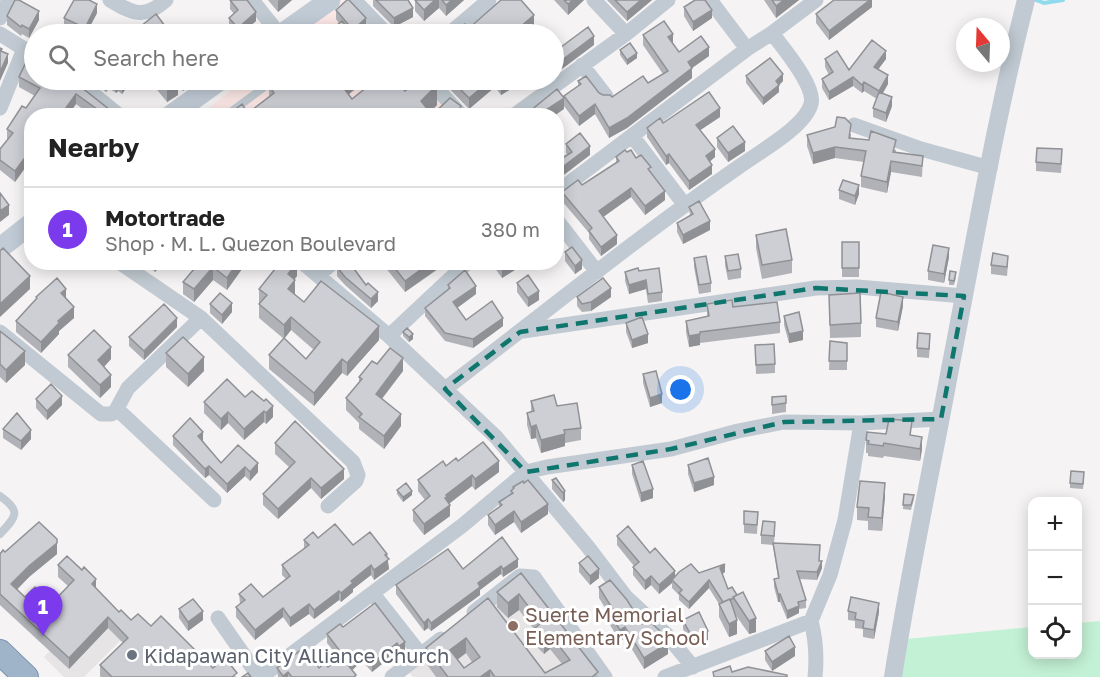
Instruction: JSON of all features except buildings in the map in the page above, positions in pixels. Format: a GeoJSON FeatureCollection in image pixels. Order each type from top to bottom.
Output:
{"type":"FeatureCollection","features":[{"type":"Feature","properties":{"kind":"highway"},"geometry":{"type":"LineString","coordinates":[[0,652],[26,677]]}},
{"type":"Feature","properties":{"kind":"main road"},"geometry":{"type":"LineString","coordinates":[[295,24],[330,0]]}},
{"type":"Feature","properties":{"kind":"main road"},"geometry":{"type":"LineString","coordinates":[[185,108],[207,90]]}},
{"type":"Feature","properties":{"kind":"main road"},"geometry":{"type":"LineString","coordinates":[[0,248],[24,229]]}},
{"type":"Feature","properties":{"kind":"street"},"geometry":{"type":"LineString","coordinates":[[0,18],[9,0]]}},
{"type":"Feature","properties":{"kind":"street"},"geometry":{"type":"LineString","coordinates":[[110,0],[137,14],[149,12],[166,0]]}},
{"type":"Feature","properties":{"kind":"street"},"geometry":{"type":"LineString","coordinates":[[252,0],[272,24]]}},
{"type":"Feature","properties":{"kind":"street"},"geometry":{"type":"LineString","coordinates":[[354,0],[377,24]]}},
{"type":"Feature","properties":{"kind":"street"},"geometry":{"type":"LineString","coordinates":[[461,24],[489,0]]}},
{"type":"Feature","properties":{"kind":"street"},"geometry":{"type":"LineString","coordinates":[[594,0],[626,34]]}},
{"type":"Feature","properties":{"kind":"street"},"geometry":{"type":"LineString","coordinates":[[564,78],[669,0]]}},
{"type":"Feature","properties":{"kind":"street"},"geometry":{"type":"LineString","coordinates":[[710,0],[747,49]]}},
{"type":"Feature","properties":{"kind":"street"},"geometry":{"type":"LineString","coordinates":[[564,187],[747,49],[816,0]]}},
{"type":"Feature","properties":{"kind":"street"},"geometry":{"type":"LineString","coordinates":[[893,677],[904,603],[964,296],[1026,0]]}},
{"type":"Feature","properties":{"kind":"street"},"geometry":{"type":"LineString","coordinates":[[445,389],[684,204],[801,121],[812,103],[811,93],[772,33]]}},
{"type":"Feature","properties":{"kind":"street"},"geometry":{"type":"LineString","coordinates":[[0,34],[24,49]]}},
{"type":"Feature","properties":{"kind":"street"},"geometry":{"type":"LineString","coordinates":[[0,108],[24,62]]}},
{"type":"Feature","properties":{"kind":"street"},"geometry":{"type":"LineString","coordinates":[[582,65],[606,96]]}},
{"type":"Feature","properties":{"kind":"street"},"geometry":{"type":"LineString","coordinates":[[88,90],[110,108]]}},
{"type":"Feature","properties":{"kind":"street"},"geometry":{"type":"LineString","coordinates":[[438,90],[455,108]]}},
{"type":"Feature","properties":{"kind":"street"},"geometry":{"type":"LineString","coordinates":[[524,108],[548,90]]}},
{"type":"Feature","properties":{"kind":"street"},"geometry":{"type":"LineString","coordinates":[[854,125],[921,149],[990,168]]}},
{"type":"Feature","properties":{"kind":"street"},"geometry":{"type":"LineString","coordinates":[[633,137],[684,204]]}},
{"type":"Feature","properties":{"kind":"street"},"geometry":{"type":"LineString","coordinates":[[564,229],[597,272]]}},
{"type":"Feature","properties":{"kind":"street"},"geometry":{"type":"LineString","coordinates":[[131,270],[201,318],[353,462],[358,475],[356,481],[328,506]]}},
{"type":"Feature","properties":{"kind":"street"},"geometry":{"type":"LineString","coordinates":[[312,270],[389,336],[496,437],[588,547],[626,597],[666,634],[693,667]]}},
{"type":"Feature","properties":{"kind":"street"},"geometry":{"type":"LineString","coordinates":[[318,275],[324,270]]}},
{"type":"Feature","properties":{"kind":"street"},"geometry":{"type":"LineString","coordinates":[[389,336],[459,270]]}},
{"type":"Feature","properties":{"kind":"street"},"geometry":{"type":"LineString","coordinates":[[520,332],[816,288],[857,287],[964,296]]}},
{"type":"Feature","properties":{"kind":"street"},"geometry":{"type":"LineString","coordinates":[[0,332],[101,414],[111,414],[118,410],[121,399],[128,388],[201,318]]}},
{"type":"Feature","properties":{"kind":"street"},"geometry":{"type":"LineString","coordinates":[[118,410],[214,500]]}},
{"type":"Feature","properties":{"kind":"street"},"geometry":{"type":"LineString","coordinates":[[218,618],[260,677],[463,525],[526,472],[547,466],[671,449],[738,431],[784,422],[861,423],[941,419]]}},
{"type":"Feature","properties":{"kind":"street"},"geometry":{"type":"LineString","coordinates":[[815,677],[816,639],[811,621],[830,575],[845,520],[861,423]]}},
{"type":"Feature","properties":{"kind":"street"},"geometry":{"type":"LineString","coordinates":[[392,677],[520,576],[534,577],[605,677]]}},
{"type":"Feature","properties":{"kind":"street"},"geometry":{"type":"LineString","coordinates":[[373,594],[421,655]]}},
{"type":"Feature","properties":{"kind":"street"},"geometry":{"type":"LineString","coordinates":[[665,677],[811,621]]}},
{"type":"Feature","properties":{"kind":"lane"},"geometry":{"type":"LineString","coordinates":[[236,108],[260,90]]}},
{"type":"Feature","properties":{"kind":"lane"},"geometry":{"type":"LineString","coordinates":[[0,496],[11,504],[15,514],[13,520],[0,534]]}},
{"type":"Feature","properties":{"kind":"highlighted area"},"geometry":{"type":"Polygon","coordinates":[[[816,288],[964,296],[941,419],[784,422],[671,449],[526,472],[445,389],[520,332],[816,288]]]}},
{"type":"Feature","properties":{"kind":"shaded area"},"geometry":{"type":"Polygon","coordinates":[[[344,0],[368,24],[314,24],[344,0]]]}},
{"type":"Feature","properties":{"kind":"shaded area"},"geometry":{"type":"Polygon","coordinates":[[[232,90],[433,90],[450,108],[209,108],[232,90]]]}},
{"type":"Feature","properties":{"kind":"shaded area","name":"Suerte Memorial Elementary School"},"geometry":{"type":"Polygon","coordinates":[[[525,581],[597,677],[413,677],[408,671],[525,581]]]}},
{"type":"Feature","properties":{"kind":"shaded area"},"geometry":{"type":"Polygon","coordinates":[[[101,598],[132,629],[84,677],[64,677],[44,657],[101,598]]]}},
{"type":"Feature","properties":{"kind":"green space"},"geometry":{"type":"Polygon","coordinates":[[[1100,621],[1100,677],[900,677],[906,639],[1028,627],[1028,659],[1082,659],[1082,623],[1100,621]]]}},
{"type":"Feature","properties":{"kind":"waterway"},"geometry":{"type":"LineString","coordinates":[[1036,0],[1044,3],[1063,0]]}},
{"type":"Feature","properties":{"kind":"place","name":"Suerte Memorial Elementary School"},"geometry":{"type":"Point","coordinates":[513,626]}},
{"type":"Feature","properties":{"kind":"place","name":"Motortrade"},"geometry":{"type":"Point","coordinates":[43,636]}},
{"type":"Feature","properties":{"kind":"place","name":"Kidapawan City Alliance Church"},"geometry":{"type":"Point","coordinates":[132,655]}}]}
